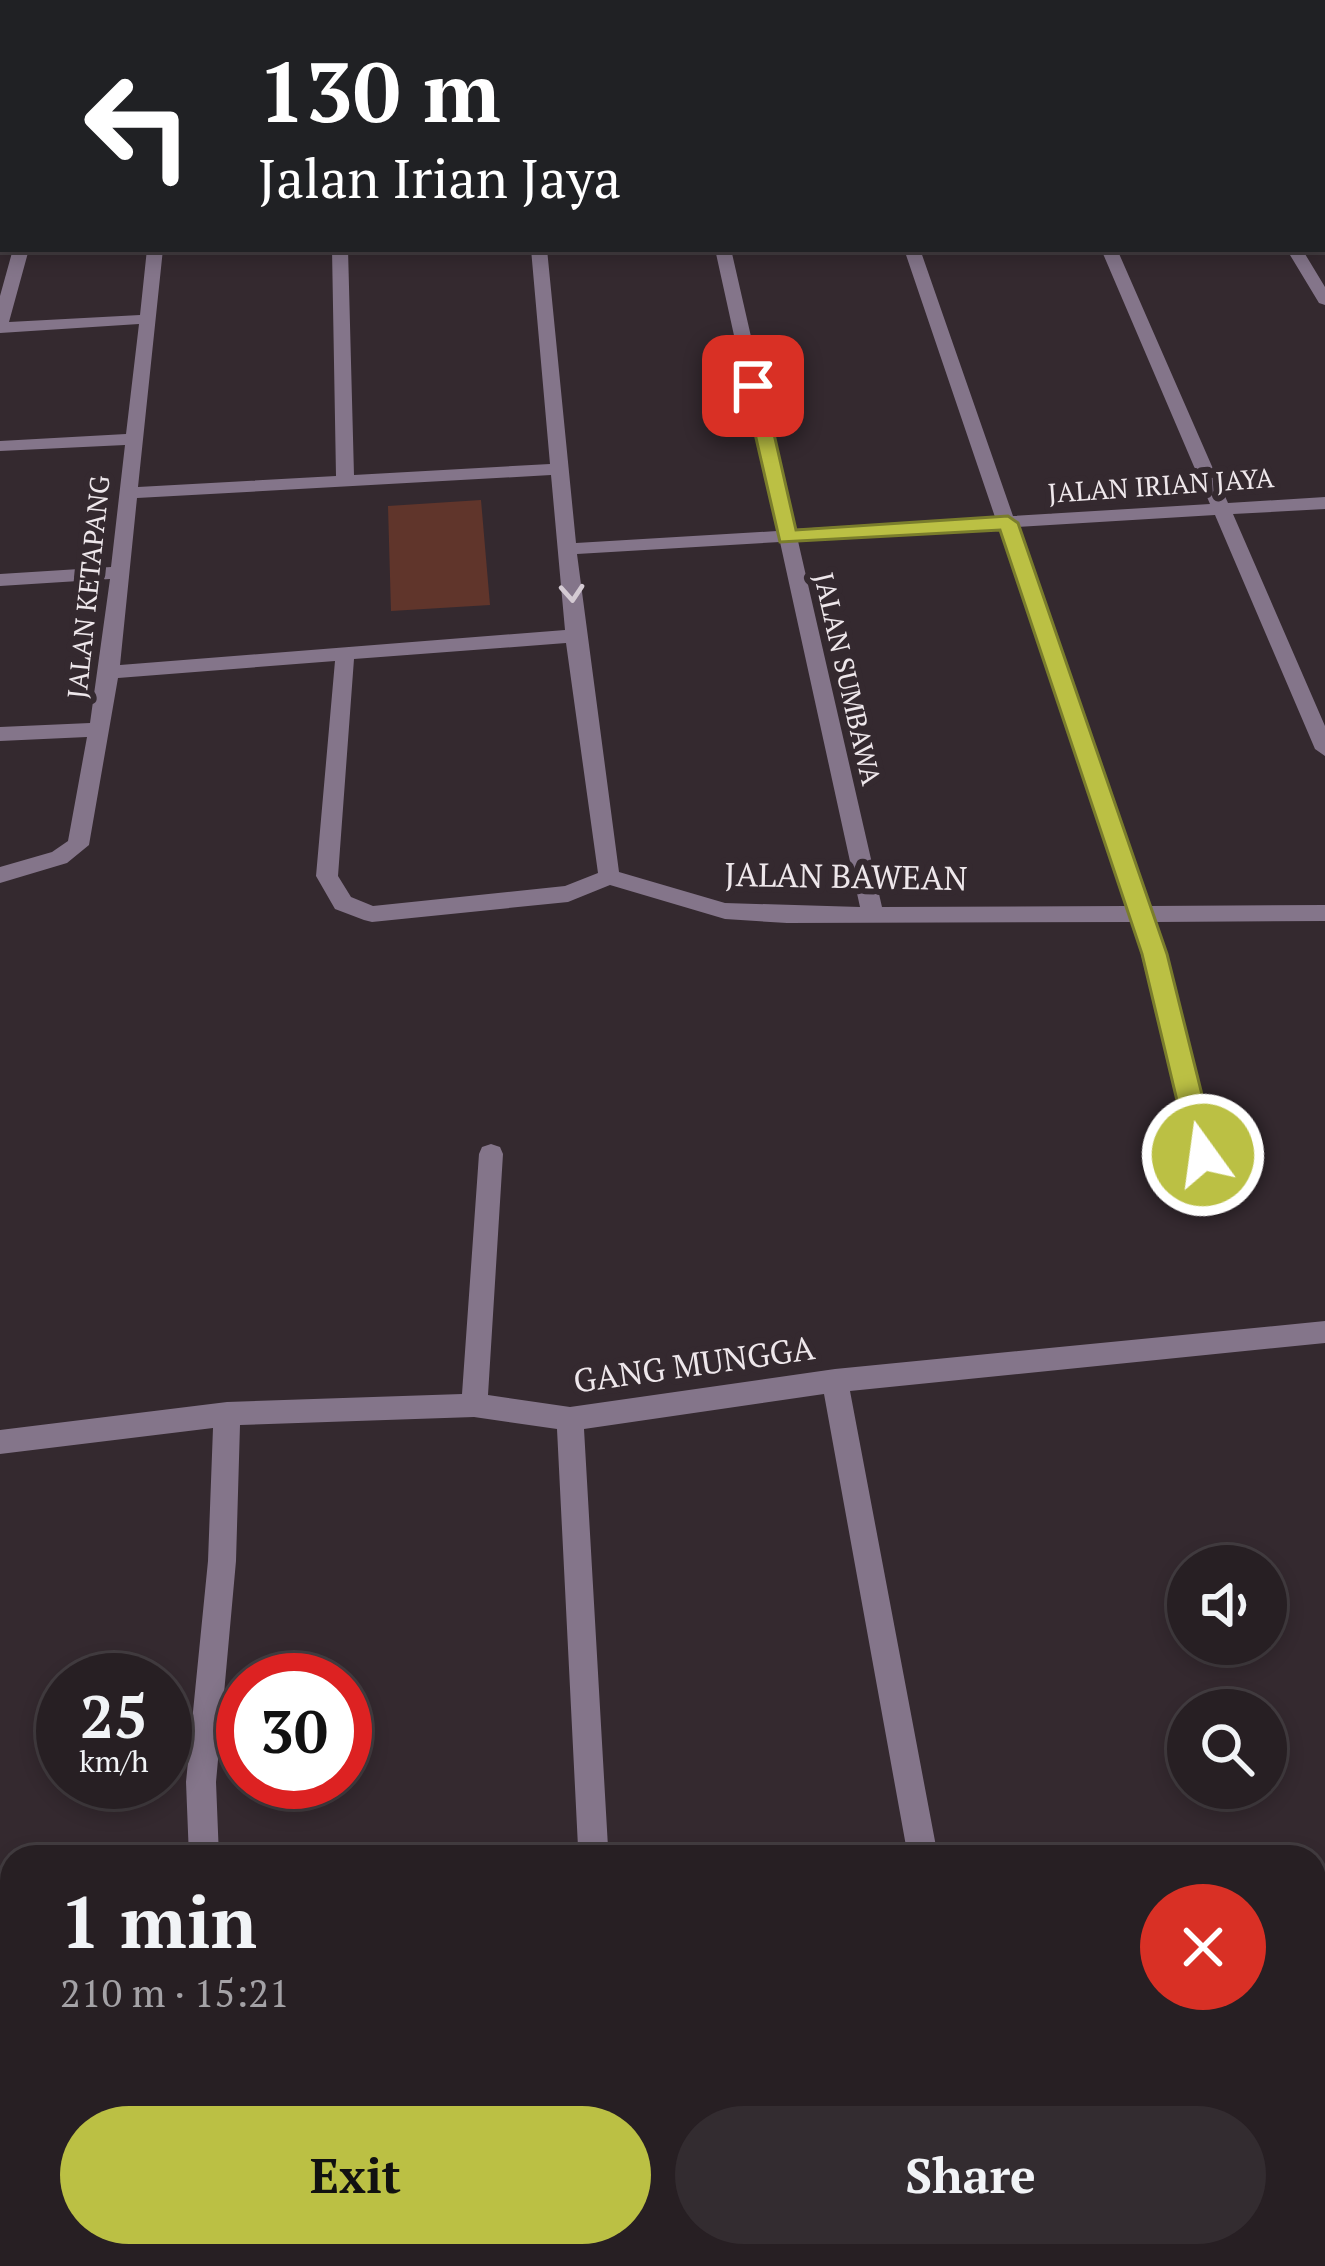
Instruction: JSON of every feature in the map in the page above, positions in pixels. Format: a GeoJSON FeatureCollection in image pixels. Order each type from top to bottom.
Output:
{"type":"FeatureCollection","features":[{"type":"Feature","properties":{"kind":"street"},"geometry":{"type":"LineString","coordinates":[[20,252],[0,327],[147,319]]}},
{"type":"Feature","properties":{"kind":"street","name":"JALAN KETAPANG"},"geometry":{"type":"LineString","coordinates":[[0,875],[59,858],[79,844],[109,672],[155,252]]}},
{"type":"Feature","properties":{"kind":"street"},"geometry":{"type":"LineString","coordinates":[[340,252],[345,481]]}},
{"type":"Feature","properties":{"kind":"street"},"geometry":{"type":"LineString","coordinates":[[345,654],[326,857],[327,876],[343,903],[372,914],[568,894],[609,878],[575,636],[538,252]]}},
{"type":"Feature","properties":{"kind":"street","name":"JALAN SUMBAWA"},"geometry":{"type":"LineString","coordinates":[[724,252],[872,911]]}},
{"type":"Feature","properties":{"kind":"street"},"geometry":{"type":"LineString","coordinates":[[913,252],[1155,954],[1203,1155]]}},
{"type":"Feature","properties":{"kind":"street"},"geometry":{"type":"LineString","coordinates":[[1109,252],[1325,749]]}},
{"type":"Feature","properties":{"kind":"street"},"geometry":{"type":"LineString","coordinates":[[1293,252],[1325,300]]}},
{"type":"Feature","properties":{"kind":"street"},"geometry":{"type":"LineString","coordinates":[[0,446],[133,439]]}},
{"type":"Feature","properties":{"kind":"street"},"geometry":{"type":"LineString","coordinates":[[127,493],[560,469]]}},
{"type":"Feature","properties":{"kind":"street","name":"JALAN IRIAN JAYA"},"geometry":{"type":"LineString","coordinates":[[569,549],[1325,502]]}},
{"type":"Feature","properties":{"kind":"street"},"geometry":{"type":"LineString","coordinates":[[0,580],[118,572]]}},
{"type":"Feature","properties":{"kind":"street"},"geometry":{"type":"LineString","coordinates":[[109,672],[575,636]]}},
{"type":"Feature","properties":{"kind":"street"},"geometry":{"type":"LineString","coordinates":[[0,734],[100,729]]}},
{"type":"Feature","properties":{"kind":"street","name":"JALAN BAWEAN"},"geometry":{"type":"LineString","coordinates":[[609,878],[725,911],[1325,914]]}},
{"type":"Feature","properties":{"kind":"street"},"geometry":{"type":"LineString","coordinates":[[474,1406],[491,1154]]}},
{"type":"Feature","properties":{"kind":"street","name":"GANG MUNGGA"},"geometry":{"type":"LineString","coordinates":[[0,1442],[227,1414],[474,1406],[570,1419],[835,1381],[1325,1332]]}},
{"type":"Feature","properties":{"kind":"street"},"geometry":{"type":"LineString","coordinates":[[835,1381],[921,1845]]}},
{"type":"Feature","properties":{"kind":"street"},"geometry":{"type":"LineString","coordinates":[[204,1845],[201,1781],[222,1562],[227,1414]]}},
{"type":"Feature","properties":{"kind":"street"},"geometry":{"type":"LineString","coordinates":[[570,1419],[593,1845]]}},
{"type":"Feature","properties":{"kind":"shaded area"},"geometry":{"type":"Polygon","coordinates":[[[481,500],[490,605],[391,611],[388,506],[481,500]]]}},
{"type":"Feature","properties":{"kind":"route"},"geometry":{"type":"LineString","coordinates":[[753,386],[787,538],[1008,523],[1155,954],[1203,1155]]}}]}
